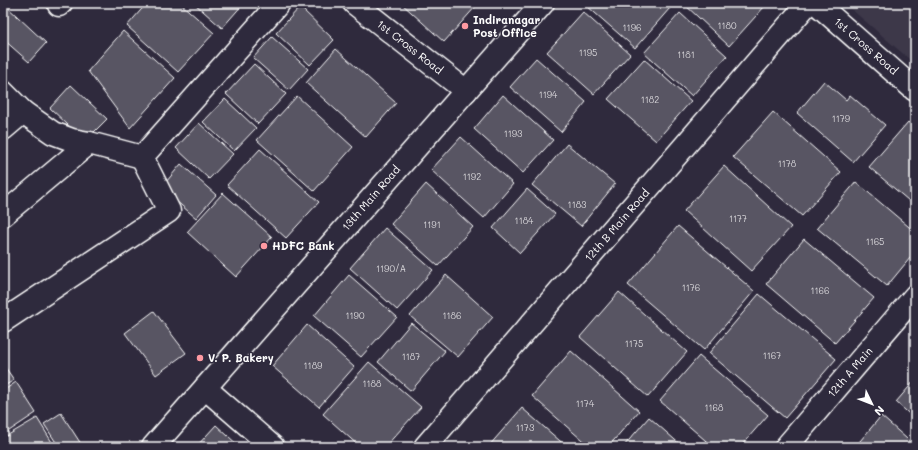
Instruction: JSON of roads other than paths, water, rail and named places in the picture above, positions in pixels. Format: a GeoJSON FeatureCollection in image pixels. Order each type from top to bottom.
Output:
{"type":"FeatureCollection","features":[{"type":"Feature","properties":{"kind":"street"},"geometry":{"type":"LineString","coordinates":[[142,157],[279,3]]}},
{"type":"Feature","properties":{"kind":"street","name":"1st Cross Road"},"geometry":{"type":"LineString","coordinates":[[354,3],[466,91]]}},
{"type":"Feature","properties":{"kind":"street","name":"13th Main Road"},"geometry":{"type":"LineString","coordinates":[[153,447],[543,3]]}},
{"type":"Feature","properties":{"kind":"street","name":"12th B Main Road"},"geometry":{"type":"LineString","coordinates":[[425,447],[808,3]]}},
{"type":"Feature","properties":{"kind":"street","name":"1st Cross Road"},"geometry":{"type":"LineString","coordinates":[[816,3],[915,90]]}},
{"type":"Feature","properties":{"kind":"street"},"geometry":{"type":"LineString","coordinates":[[3,92],[23,112],[53,133],[72,140],[142,157],[169,211],[3,321]]}},
{"type":"Feature","properties":{"kind":"street"},"geometry":{"type":"LineString","coordinates":[[3,129],[23,112]]}},
{"type":"Feature","properties":{"kind":"street"},"geometry":{"type":"LineString","coordinates":[[3,215],[89,143]]}},
{"type":"Feature","properties":{"kind":"street","name":"12th A Main"},"geometry":{"type":"LineString","coordinates":[[786,447],[915,296]]}},
{"type":"Feature","properties":{"kind":"street"},"geometry":{"type":"LineString","coordinates":[[205,388],[273,447]]}},
{"type":"Feature","properties":{"kind":"place","name":"Indiranagar Post Office"},"geometry":{"type":"Point","coordinates":[465,26]}},
{"type":"Feature","properties":{"kind":"place","name":"HDFC Bank"},"geometry":{"type":"Point","coordinates":[264,246]}},
{"type":"Feature","properties":{"kind":"place","name":"V. P. Bakery"},"geometry":{"type":"Point","coordinates":[200,358]}}]}
